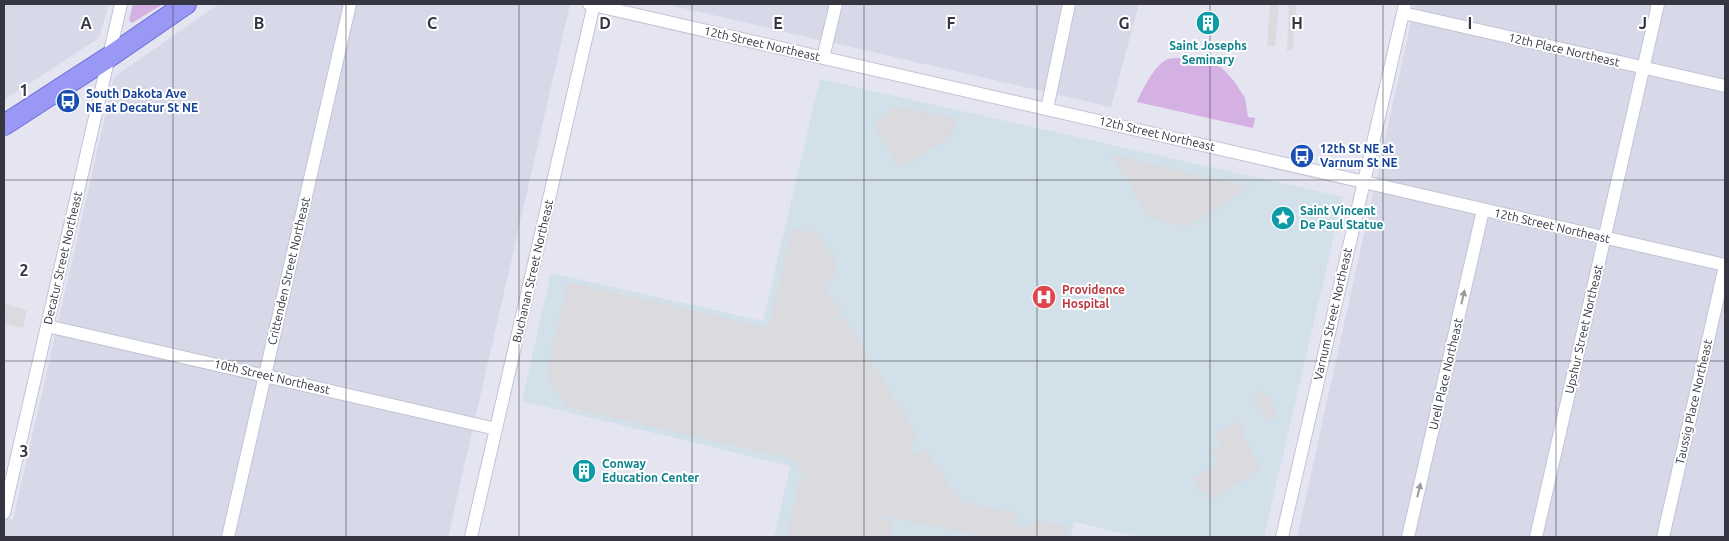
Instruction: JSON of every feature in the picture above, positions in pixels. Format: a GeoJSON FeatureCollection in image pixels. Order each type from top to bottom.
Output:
{"type":"FeatureCollection","features":[{"type":"Feature","properties":{"kind":"main road"},"geometry":{"type":"LineString","coordinates":[[4,125],[109,58],[186,4]]}},
{"type":"Feature","properties":{"kind":"street","name":"Decatur Street Northeast"},"geometry":{"type":"LineString","coordinates":[[4,512],[122,4]]}},
{"type":"Feature","properties":{"kind":"street","name":"Crittenden Street Northeast"},"geometry":{"type":"LineString","coordinates":[[228,537],[350,4]]}},
{"type":"Feature","properties":{"kind":"street","name":"12th Street Northeast"},"geometry":{"type":"LineString","coordinates":[[592,4],[1725,266]]}},
{"type":"Feature","properties":{"kind":"street","name":"Buchanan Street Northeast"},"geometry":{"type":"LineString","coordinates":[[471,537],[592,4]]}},
{"type":"Feature","properties":{"kind":"street"},"geometry":{"type":"LineString","coordinates":[[823,58],[836,4]]}},
{"type":"Feature","properties":{"kind":"street"},"geometry":{"type":"LineString","coordinates":[[1047,109],[1069,4]]}},
{"type":"Feature","properties":{"kind":"street","name":"Upshur Street Northeast"},"geometry":{"type":"LineString","coordinates":[[1536,537],[1658,4]]}},
{"type":"Feature","properties":{"kind":"street","name":"12th Place Northeast"},"geometry":{"type":"LineString","coordinates":[[1404,8],[1644,68],[1725,86]]}},
{"type":"Feature","properties":{"kind":"street","name":"Varnum Street Northeast"},"geometry":{"type":"LineString","coordinates":[[1282,537],[1404,8]]}},
{"type":"Feature","properties":{"kind":"street","name":"Urell Place Northeast"},"geometry":{"type":"LineString","coordinates":[[1408,537],[1483,210]]}},
{"type":"Feature","properties":{"kind":"street","name":"Taussig Place Northeast"},"geometry":{"type":"LineString","coordinates":[[1663,537],[1725,266]]}},
{"type":"Feature","properties":{"kind":"street","name":"10th Street Northeast"},"geometry":{"type":"LineString","coordinates":[[47,326],[496,429]]}},
{"type":"Feature","properties":{"kind":"shaded area"},"geometry":{"type":"Polygon","coordinates":[[[4,4],[109,4],[99,38],[4,100],[4,4]]]}},
{"type":"Feature","properties":{"kind":"shaded area"},"geometry":{"type":"Polygon","coordinates":[[[133,4],[163,4],[132,23],[129,20],[133,4]]]}},
{"type":"Feature","properties":{"kind":"shaded area"},"geometry":{"type":"Polygon","coordinates":[[[219,4],[570,4],[448,537],[4,537],[4,518],[13,520],[114,77],[219,4]]]}},
{"type":"Feature","properties":{"kind":"shaded area"},"geometry":{"type":"Polygon","coordinates":[[[665,4],[1139,4],[1111,107],[665,4]]]}},
{"type":"Feature","properties":{"kind":"shaded area"},"geometry":{"type":"Polygon","coordinates":[[[1270,4],[1279,4],[1275,46],[1267,46],[1270,4]]]}},
{"type":"Feature","properties":{"kind":"shaded area"},"geometry":{"type":"Polygon","coordinates":[[[1289,4],[1297,4],[1293,30],[1294,47],[1287,52],[1289,4]]]}},
{"type":"Feature","properties":{"kind":"shaded area"},"geometry":{"type":"Polygon","coordinates":[[[1415,4],[1725,4],[1725,537],[1297,537],[1415,4]]]}},
{"type":"Feature","properties":{"kind":"shaded area"},"geometry":{"type":"Polygon","coordinates":[[[1184,57],[1221,67],[1234,81],[1245,98],[1248,117],[1255,118],[1253,128],[1137,102],[1158,66],[1168,59],[1184,57]]]}},
{"type":"Feature","properties":{"kind":"shaded area","name":"Providence Hospital"},"geometry":{"type":"Polygon","coordinates":[[[820,79],[1343,197],[1264,537],[1138,537],[1074,522],[1071,537],[774,537],[790,466],[522,401],[551,273],[763,321],[820,79]]]}},
{"type":"Feature","properties":{"kind":"shaded area"},"geometry":{"type":"Polygon","coordinates":[[[895,106],[957,118],[953,135],[900,168],[873,125],[895,106]]]}},
{"type":"Feature","properties":{"kind":"shaded area"},"geometry":{"type":"Polygon","coordinates":[[[1111,154],[1249,187],[1187,227],[1150,218],[1111,154]]]}},
{"type":"Feature","properties":{"kind":"shaded area"},"geometry":{"type":"Polygon","coordinates":[[[792,228],[818,234],[835,260],[837,265],[835,276],[824,287],[842,313],[831,320],[833,323],[844,317],[919,438],[908,446],[914,455],[925,448],[960,501],[1017,513],[1015,526],[1030,527],[1037,521],[1068,526],[1066,537],[980,537],[885,516],[883,519],[894,522],[890,537],[787,537],[799,482],[804,480],[794,459],[566,407],[546,375],[568,282],[768,328],[792,228]]]}},
{"type":"Feature","properties":{"kind":"shaded area"},"geometry":{"type":"Polygon","coordinates":[[[4,304],[27,311],[23,328],[4,324],[4,304]]]}},
{"type":"Feature","properties":{"kind":"shaded area"},"geometry":{"type":"Polygon","coordinates":[[[1262,390],[1274,402],[1272,406],[1278,415],[1268,422],[1253,396],[1262,390]]]}},
{"type":"Feature","properties":{"kind":"shaded area"},"geometry":{"type":"Polygon","coordinates":[[[1239,421],[1243,430],[1242,435],[1260,469],[1211,500],[1205,492],[1202,493],[1193,477],[1196,478],[1217,464],[1211,451],[1221,445],[1214,435],[1239,421]]]}},
{"type":"Feature","properties":{"kind":"place","name":"Saint Josephs Seminary"},"geometry":{"type":"Point","coordinates":[1208,23]}},
{"type":"Feature","properties":{"kind":"place","name":"South Dakota Ave NE at Decatur St NE"},"geometry":{"type":"Point","coordinates":[68,101]}},
{"type":"Feature","properties":{"kind":"place","name":"12th St NE at Varnum St NE"},"geometry":{"type":"Point","coordinates":[1302,156]}},
{"type":"Feature","properties":{"kind":"place","name":"Saint Vincent De Paul Statue"},"geometry":{"type":"Point","coordinates":[1283,218]}},
{"type":"Feature","properties":{"kind":"place","name":"Providence Hospital"},"geometry":{"type":"Point","coordinates":[1044,297]}},
{"type":"Feature","properties":{"kind":"place","name":"Conway Education Center"},"geometry":{"type":"Point","coordinates":[584,471]}}]}
